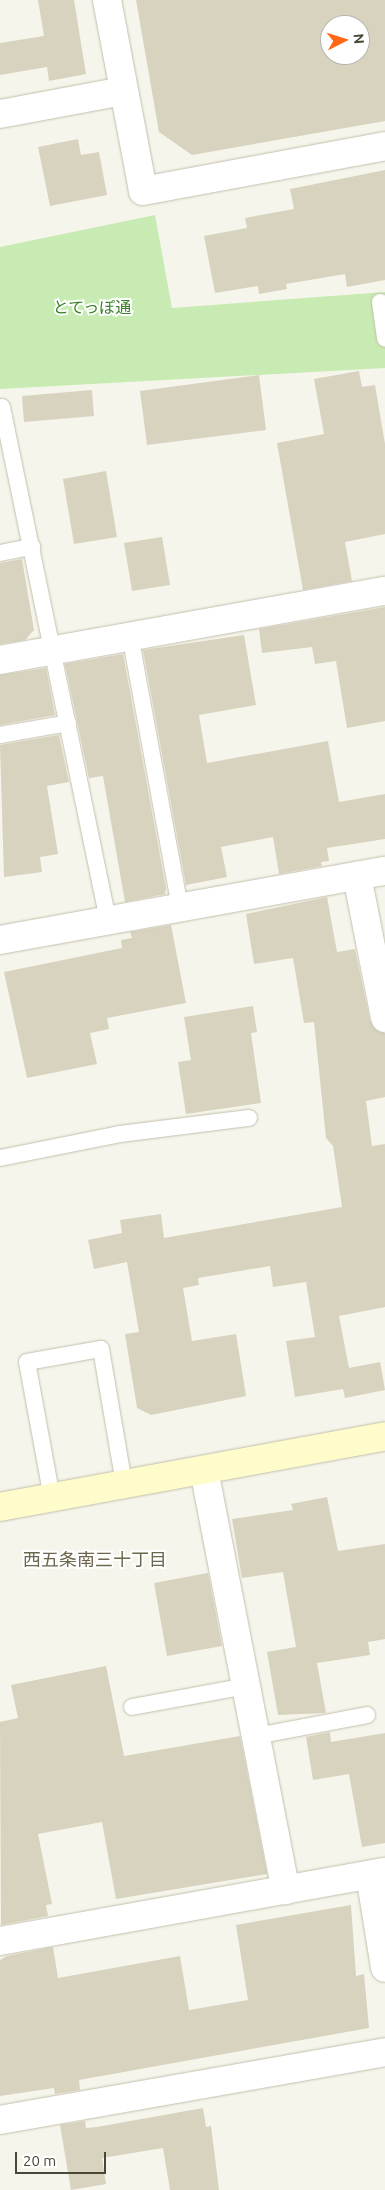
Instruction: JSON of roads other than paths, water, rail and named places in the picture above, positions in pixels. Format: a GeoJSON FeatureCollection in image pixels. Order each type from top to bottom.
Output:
{"type":"FeatureCollection","features":[{"type":"Feature","properties":{"kind":"street"},"geometry":{"type":"LineString","coordinates":[[107,0],[143,191],[385,146]]}},
{"type":"Feature","properties":{"kind":"street"},"geometry":{"type":"LineString","coordinates":[[0,114],[123,92]]}},
{"type":"Feature","properties":{"kind":"street"},"geometry":{"type":"LineString","coordinates":[[0,660],[130,635],[385,592]]}},
{"type":"Feature","properties":{"kind":"street"},"geometry":{"type":"LineString","coordinates":[[0,940],[385,871]]}},
{"type":"Feature","properties":{"kind":"street"},"geometry":{"type":"LineString","coordinates":[[357,876],[385,1018]]}},
{"type":"Feature","properties":{"kind":"street"},"geometry":{"type":"LineString","coordinates":[[0,1507],[385,1436]]}},
{"type":"Feature","properties":{"kind":"street"},"geometry":{"type":"LineString","coordinates":[[204,1470],[286,1890]]}},
{"type":"Feature","properties":{"kind":"street"},"geometry":{"type":"LineString","coordinates":[[0,1941],[377,1873],[385,1968]]}},
{"type":"Feature","properties":{"kind":"street"},"geometry":{"type":"LineString","coordinates":[[0,2120],[385,2052]]}},
{"type":"Feature","properties":{"kind":"lane"},"geometry":{"type":"LineString","coordinates":[[380,302],[385,339]]}},
{"type":"Feature","properties":{"kind":"lane"},"geometry":{"type":"LineString","coordinates":[[2,407],[108,920]]}},
{"type":"Feature","properties":{"kind":"lane"},"geometry":{"type":"LineString","coordinates":[[0,553],[32,547]]}},
{"type":"Feature","properties":{"kind":"lane"},"geometry":{"type":"LineString","coordinates":[[130,635],[180,908]]}},
{"type":"Feature","properties":{"kind":"lane"},"geometry":{"type":"LineString","coordinates":[[0,735],[68,723]]}},
{"type":"Feature","properties":{"kind":"lane"},"geometry":{"type":"LineString","coordinates":[[0,1158],[120,1134],[249,1118]]}},
{"type":"Feature","properties":{"kind":"lane"},"geometry":{"type":"LineString","coordinates":[[52,1498],[28,1362],[101,1349],[124,1484]]}},
{"type":"Feature","properties":{"kind":"lane"},"geometry":{"type":"LineString","coordinates":[[132,1707],[246,1686]]}},
{"type":"Feature","properties":{"kind":"lane"},"geometry":{"type":"LineString","coordinates":[[256,1736],[367,1715]]}},
{"type":"Feature","properties":{"kind":"district","name":"西五条南三十丁目"},"geometry":{"type":"Point","coordinates":[95,1559]}},
{"type":"Feature","properties":{"kind":"park label","name":"とてっぽ通"},"geometry":{"type":"Point","coordinates":[92,307]}}]}
